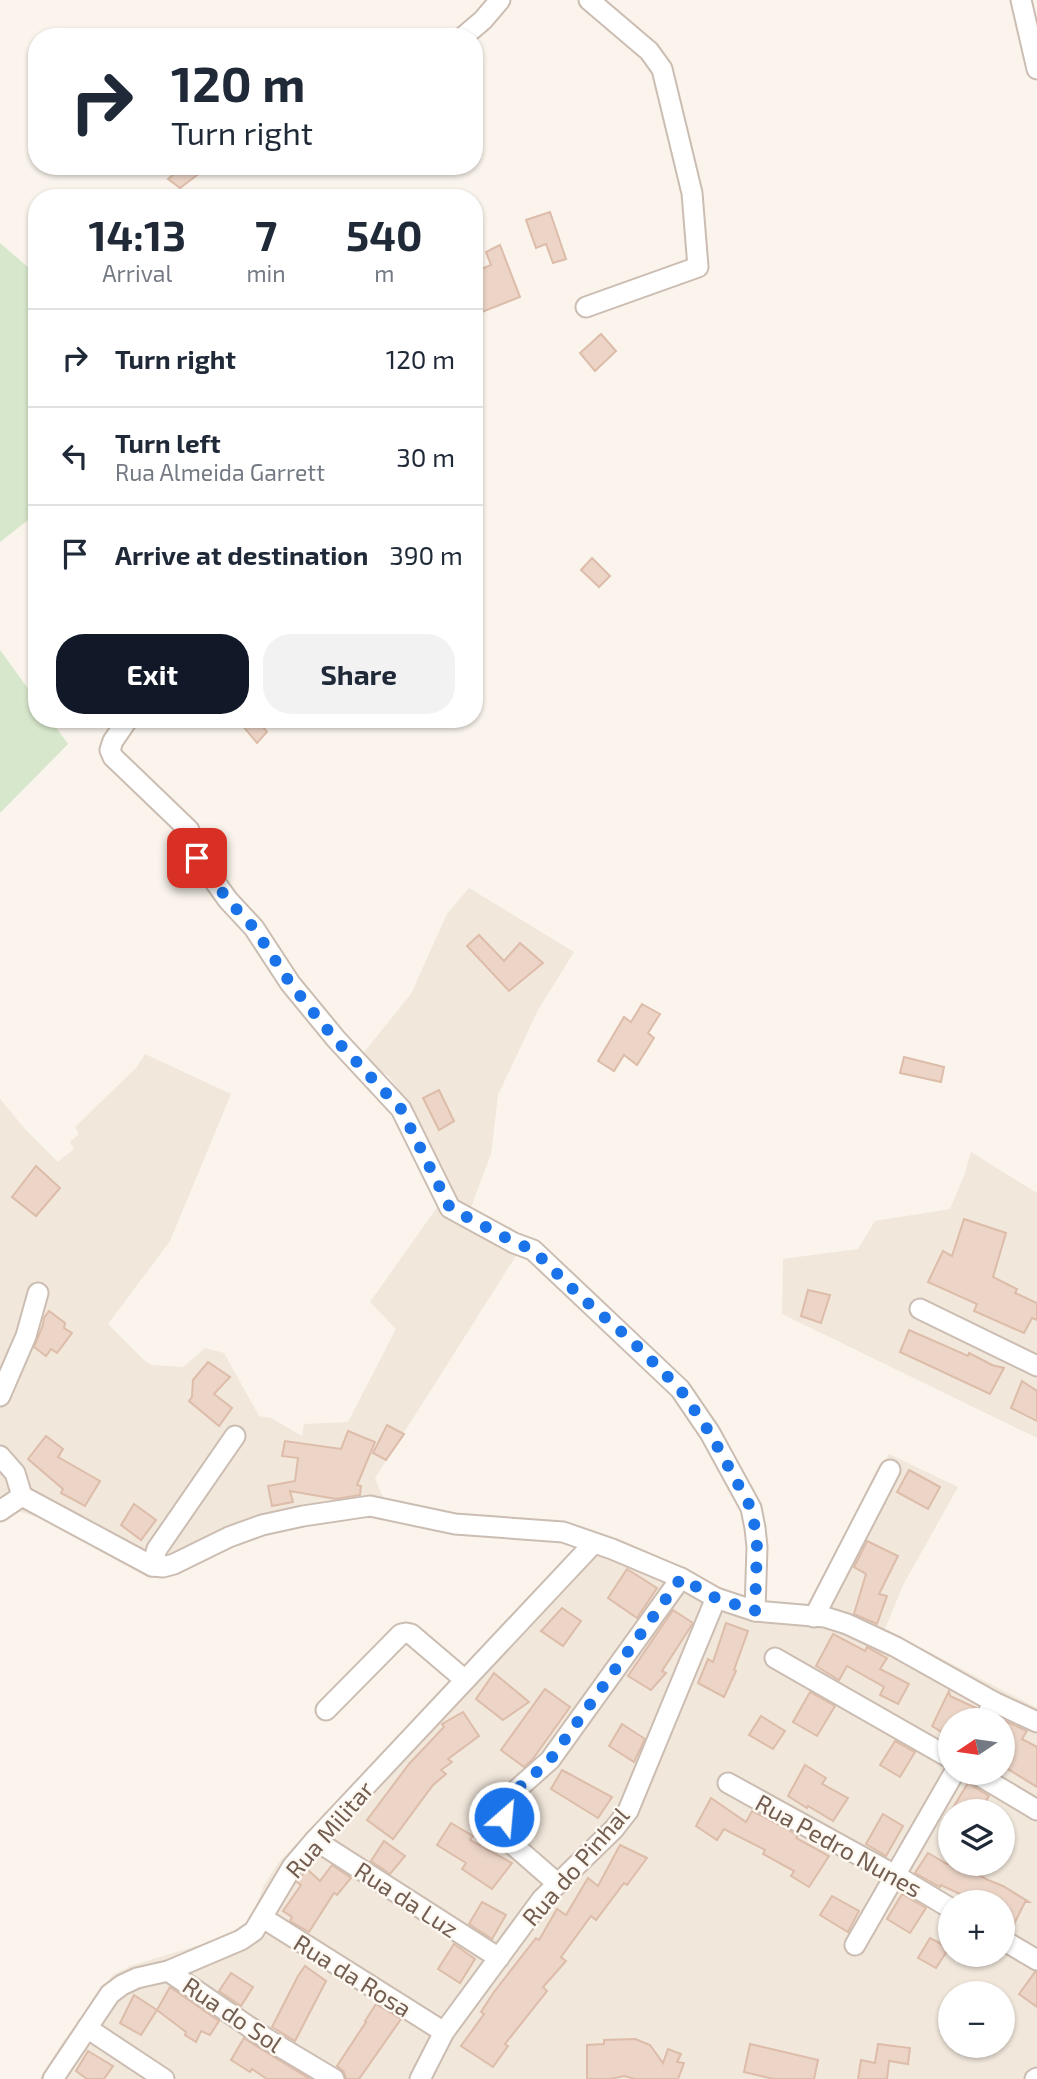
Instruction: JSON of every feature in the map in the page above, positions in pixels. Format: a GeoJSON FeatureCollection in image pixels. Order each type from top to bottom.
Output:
{"type":"FeatureCollection","features":[{"type":"Feature","properties":{"kind":"street"},"geometry":{"type":"LineString","coordinates":[[474,28],[500,0]]}},
{"type":"Feature","properties":{"kind":"street"},"geometry":{"type":"LineString","coordinates":[[586,307],[698,267],[692,193],[662,69],[649,51],[589,0]]}},
{"type":"Feature","properties":{"kind":"street"},"geometry":{"type":"LineString","coordinates":[[1021,0],[1037,69]]}},
{"type":"Feature","properties":{"kind":"street"},"geometry":{"type":"LineString","coordinates":[[122,728],[110,750],[113,757],[189,830],[197,858],[228,900],[254,928],[290,983],[335,1039],[401,1109],[450,1208],[533,1250],[680,1389],[710,1433],[751,1508],[757,1547],[755,1611]]}},
{"type":"Feature","properties":{"kind":"street"},"geometry":{"type":"LineString","coordinates":[[0,1396],[26,1336],[38,1293]]}},
{"type":"Feature","properties":{"kind":"street"},"geometry":{"type":"LineString","coordinates":[[920,1310],[1037,1366]]}},
{"type":"Feature","properties":{"kind":"street"},"geometry":{"type":"LineString","coordinates":[[152,1566],[157,1549],[235,1436]]}},
{"type":"Feature","properties":{"kind":"street"},"geometry":{"type":"LineString","coordinates":[[0,1456],[15,1473],[22,1496],[152,1566],[174,1564],[229,1537],[262,1525],[370,1506],[455,1524],[563,1532],[612,1549],[681,1578],[716,1598],[755,1611],[825,1617],[847,1624],[994,1702],[1037,1721]]}},
{"type":"Feature","properties":{"kind":"street"},"geometry":{"type":"LineString","coordinates":[[814,1616],[890,1470]]}},
{"type":"Feature","properties":{"kind":"street"},"geometry":{"type":"LineString","coordinates":[[0,1511],[22,1496]]}},
{"type":"Feature","properties":{"kind":"street","name":"Rua Militar"},"geometry":{"type":"LineString","coordinates":[[53,2079],[110,1994],[122,1985],[137,1978],[168,1971],[241,1940],[254,1931],[292,1867],[314,1840],[593,1544]]}},
{"type":"Feature","properties":{"kind":"street"},"geometry":{"type":"LineString","coordinates":[[558,1884],[511,1843],[504,1817],[507,1804],[514,1792],[550,1760],[681,1578]]}},
{"type":"Feature","properties":{"kind":"street","name":"Rua do Pinhal"},"geometry":{"type":"LineString","coordinates":[[421,2079],[444,2032],[542,1899],[614,1829],[628,1811],[716,1598]]}},
{"type":"Feature","properties":{"kind":"street"},"geometry":{"type":"LineString","coordinates":[[326,1710],[401,1634],[411,1634],[465,1680]]}},
{"type":"Feature","properties":{"kind":"street"},"geometry":{"type":"LineString","coordinates":[[775,1658],[938,1751]]}},
{"type":"Feature","properties":{"kind":"street"},"geometry":{"type":"LineString","coordinates":[[991,1708],[994,1702]]}},
{"type":"Feature","properties":{"kind":"street","name":"Rua Pedro Nunes"},"geometry":{"type":"LineString","coordinates":[[728,1783],[938,1901]]}},
{"type":"Feature","properties":{"kind":"street"},"geometry":{"type":"LineString","coordinates":[[855,1945],[947,1785]]}},
{"type":"Feature","properties":{"kind":"street"},"geometry":{"type":"LineString","coordinates":[[995,1785],[1037,1810]]}},
{"type":"Feature","properties":{"kind":"street","name":"Rua da Luz"},"geometry":{"type":"LineString","coordinates":[[314,1840],[499,1958]]}},
{"type":"Feature","properties":{"kind":"street","name":"Rua da Rosa"},"geometry":{"type":"LineString","coordinates":[[263,1918],[444,2032]]}},
{"type":"Feature","properties":{"kind":"street"},"geometry":{"type":"LineString","coordinates":[[1015,1947],[1037,1960]]}},
{"type":"Feature","properties":{"kind":"street","name":"Rua do Sol"},"geometry":{"type":"LineString","coordinates":[[168,1971],[267,2039],[334,2079]]}},
{"type":"Feature","properties":{"kind":"street"},"geometry":{"type":"LineString","coordinates":[[87,2028],[164,2079]]}},
{"type":"Feature","properties":{"kind":"shaded area"},"geometry":{"type":"Polygon","coordinates":[[[469,888],[574,952],[538,1010],[498,1095],[491,1154],[470,1210],[524,1240],[375,1478],[383,1498],[374,1512],[268,1529],[171,1574],[130,1561],[41,1518],[17,1511],[0,1517],[0,1099],[58,1162],[74,1149],[70,1142],[79,1134],[75,1127],[136,1068],[145,1054],[231,1094],[170,1241],[108,1324],[152,1365],[183,1367],[205,1348],[224,1353],[259,1416],[271,1418],[302,1436],[304,1424],[348,1422],[396,1329],[370,1302],[438,1206],[445,1187],[408,1101],[388,1076],[360,1057],[411,994],[447,914],[469,888]]]}},
{"type":"Feature","properties":{"kind":"shaded area"},"geometry":{"type":"Polygon","coordinates":[[[971,1152],[1037,1193],[1037,1438],[782,1314],[783,1259],[858,1249],[875,1221],[950,1209],[971,1152]]]}},
{"type":"Feature","properties":{"kind":"shaded area"},"geometry":{"type":"Polygon","coordinates":[[[889,1454],[958,1487],[903,1585],[885,1629],[1037,1708],[1037,2079],[40,2079],[62,2043],[113,1975],[130,1966],[229,1936],[247,1923],[252,1917],[264,1885],[279,1862],[564,1562],[589,1529],[620,1539],[682,1567],[738,1602],[803,1606],[813,1600],[889,1454]]]}},
{"type":"Feature","properties":{"kind":"green space"},"geometry":{"type":"Polygon","coordinates":[[[0,243],[28,267],[28,520],[0,542],[0,243]]]}},
{"type":"Feature","properties":{"kind":"green space"},"geometry":{"type":"Polygon","coordinates":[[[0,650],[28,689],[28,728],[56,728],[68,744],[0,813],[0,650]]]}},
{"type":"Feature","properties":{"kind":"building"},"geometry":{"type":"Polygon","coordinates":[[[173,175],[197,175],[180,188],[168,179],[173,175]]]}},
{"type":"Feature","properties":{"kind":"building"},"geometry":{"type":"Polygon","coordinates":[[[550,212],[566,259],[553,263],[546,244],[536,248],[526,220],[550,212]]]}},
{"type":"Feature","properties":{"kind":"building"},"geometry":{"type":"Polygon","coordinates":[[[500,245],[520,297],[483,311],[483,268],[491,265],[486,252],[500,245]]]}},
{"type":"Feature","properties":{"kind":"building"},"geometry":{"type":"Polygon","coordinates":[[[601,334],[616,351],[595,371],[580,353],[601,334]]]}},
{"type":"Feature","properties":{"kind":"building"},"geometry":{"type":"Polygon","coordinates":[[[592,558],[610,576],[599,587],[581,570],[592,558]]]}},
{"type":"Feature","properties":{"kind":"building"},"geometry":{"type":"Polygon","coordinates":[[[244,728],[264,728],[267,732],[257,743],[244,728]]]}},
{"type":"Feature","properties":{"kind":"building"},"geometry":{"type":"Polygon","coordinates":[[[479,935],[504,961],[520,943],[543,963],[509,991],[467,946],[479,935]]]}},
{"type":"Feature","properties":{"kind":"building"},"geometry":{"type":"Polygon","coordinates":[[[642,1004],[660,1014],[648,1033],[654,1038],[637,1065],[624,1055],[614,1071],[598,1061],[624,1017],[631,1022],[642,1004]]]}},
{"type":"Feature","properties":{"kind":"building"},"geometry":{"type":"Polygon","coordinates":[[[904,1057],[944,1067],[941,1082],[900,1073],[904,1057]]]}},
{"type":"Feature","properties":{"kind":"building"},"geometry":{"type":"Polygon","coordinates":[[[439,1090],[454,1121],[439,1130],[423,1098],[439,1090]]]}},
{"type":"Feature","properties":{"kind":"building"},"geometry":{"type":"Polygon","coordinates":[[[36,1166],[60,1188],[36,1216],[12,1197],[36,1166]]]}},
{"type":"Feature","properties":{"kind":"building"},"geometry":{"type":"Polygon","coordinates":[[[964,1219],[1006,1233],[993,1277],[1017,1289],[1015,1293],[1037,1303],[1037,1320],[1032,1318],[1024,1333],[974,1311],[977,1304],[928,1282],[943,1251],[952,1256],[964,1219]]]}},
{"type":"Feature","properties":{"kind":"building"},"geometry":{"type":"Polygon","coordinates":[[[808,1290],[830,1295],[821,1323],[801,1316],[808,1290]]]}},
{"type":"Feature","properties":{"kind":"building"},"geometry":{"type":"Polygon","coordinates":[[[49,1311],[65,1323],[64,1328],[72,1333],[57,1353],[51,1349],[46,1356],[34,1347],[49,1311]]]}},
{"type":"Feature","properties":{"kind":"building"},"geometry":{"type":"Polygon","coordinates":[[[909,1330],[968,1356],[969,1353],[1004,1368],[990,1394],[900,1352],[909,1330]]]}},
{"type":"Feature","properties":{"kind":"building"},"geometry":{"type":"Polygon","coordinates":[[[208,1362],[230,1377],[214,1394],[232,1408],[219,1426],[189,1401],[192,1397],[193,1380],[208,1362]]]}},
{"type":"Feature","properties":{"kind":"building"},"geometry":{"type":"Polygon","coordinates":[[[1022,1381],[1037,1391],[1037,1421],[1011,1408],[1022,1381]]]}},
{"type":"Feature","properties":{"kind":"building"},"geometry":{"type":"Polygon","coordinates":[[[387,1425],[404,1434],[386,1460],[373,1453],[387,1425]]]}},
{"type":"Feature","properties":{"kind":"building"},"geometry":{"type":"Polygon","coordinates":[[[348,1431],[375,1442],[357,1485],[361,1486],[360,1495],[336,1499],[290,1491],[293,1502],[272,1506],[268,1486],[295,1481],[298,1458],[282,1456],[285,1441],[341,1449],[348,1431]]]}},
{"type":"Feature","properties":{"kind":"building"},"geometry":{"type":"Polygon","coordinates":[[[46,1436],[63,1449],[58,1457],[100,1481],[85,1506],[61,1493],[63,1489],[28,1459],[46,1436]]]}},
{"type":"Feature","properties":{"kind":"building"},"geometry":{"type":"Polygon","coordinates":[[[909,1470],[940,1487],[928,1509],[897,1492],[909,1470]]]}},
{"type":"Feature","properties":{"kind":"building"},"geometry":{"type":"Polygon","coordinates":[[[134,1504],[156,1520],[141,1540],[121,1525],[134,1504]]]}},
{"type":"Feature","properties":{"kind":"building"},"geometry":{"type":"Polygon","coordinates":[[[867,1541],[898,1556],[879,1594],[887,1596],[877,1624],[854,1614],[866,1574],[854,1567],[867,1541]]]}},
{"type":"Feature","properties":{"kind":"building"},"geometry":{"type":"Polygon","coordinates":[[[627,1569],[657,1588],[637,1618],[608,1598],[627,1569]]]}},
{"type":"Feature","properties":{"kind":"building"},"geometry":{"type":"Polygon","coordinates":[[[562,1608],[581,1621],[563,1646],[541,1631],[562,1608]]]}},
{"type":"Feature","properties":{"kind":"building"},"geometry":{"type":"Polygon","coordinates":[[[673,1610],[693,1623],[662,1671],[666,1673],[651,1690],[628,1676],[673,1610]]]}},
{"type":"Feature","properties":{"kind":"building"},"geometry":{"type":"Polygon","coordinates":[[[726,1623],[748,1631],[734,1670],[736,1671],[724,1697],[698,1683],[708,1659],[713,1662],[726,1623]]]}},
{"type":"Feature","properties":{"kind":"building"},"geometry":{"type":"Polygon","coordinates":[[[833,1634],[865,1651],[867,1647],[887,1658],[880,1669],[909,1684],[898,1704],[880,1695],[884,1687],[847,1666],[839,1680],[816,1666],[833,1634]]]}},
{"type":"Feature","properties":{"kind":"building"},"geometry":{"type":"Polygon","coordinates":[[[494,1673],[529,1702],[503,1720],[476,1699],[494,1673]]]}},
{"type":"Feature","properties":{"kind":"building"},"geometry":{"type":"Polygon","coordinates":[[[545,1689],[570,1707],[524,1767],[501,1750],[545,1689]]]}},
{"type":"Feature","properties":{"kind":"building"},"geometry":{"type":"Polygon","coordinates":[[[949,1691],[950,1696],[976,1708],[941,1708],[949,1691]]]}},
{"type":"Feature","properties":{"kind":"building"},"geometry":{"type":"Polygon","coordinates":[[[810,1692],[835,1706],[817,1736],[793,1722],[810,1692]]]}},
{"type":"Feature","properties":{"kind":"building"},"geometry":{"type":"Polygon","coordinates":[[[463,1712],[479,1736],[448,1759],[452,1762],[441,1770],[446,1774],[433,1785],[393,1839],[367,1820],[409,1764],[444,1727],[442,1724],[463,1712]]]}},
{"type":"Feature","properties":{"kind":"building"},"geometry":{"type":"Polygon","coordinates":[[[938,1714],[938,1730],[932,1726],[938,1714]]]}},
{"type":"Feature","properties":{"kind":"building"},"geometry":{"type":"Polygon","coordinates":[[[761,1716],[785,1731],[773,1749],[749,1735],[761,1716]]]}},
{"type":"Feature","properties":{"kind":"building"},"geometry":{"type":"Polygon","coordinates":[[[622,1724],[645,1739],[634,1762],[609,1746],[622,1724]]]}},
{"type":"Feature","properties":{"kind":"building"},"geometry":{"type":"Polygon","coordinates":[[[1015,1726],[1027,1731],[1022,1739],[1037,1747],[1037,1787],[1015,1773],[1015,1726]]]}},
{"type":"Feature","properties":{"kind":"building"},"geometry":{"type":"Polygon","coordinates":[[[895,1741],[915,1752],[900,1777],[880,1765],[895,1741]]]}},
{"type":"Feature","properties":{"kind":"building"},"geometry":{"type":"Polygon","coordinates":[[[805,1765],[826,1778],[822,1784],[848,1798],[833,1821],[788,1796],[805,1765]]]}},
{"type":"Feature","properties":{"kind":"building"},"geometry":{"type":"Polygon","coordinates":[[[562,1770],[612,1797],[598,1818],[551,1789],[562,1770]]]}},
{"type":"Feature","properties":{"kind":"building"},"geometry":{"type":"Polygon","coordinates":[[[967,1785],[989,1796],[987,1799],[958,1799],[967,1785]]]}},
{"type":"Feature","properties":{"kind":"building"},"geometry":{"type":"Polygon","coordinates":[[[711,1798],[746,1822],[752,1811],[798,1835],[796,1838],[829,1856],[809,1887],[791,1876],[794,1871],[763,1854],[765,1850],[724,1829],[717,1840],[696,1826],[711,1798]]]}},
{"type":"Feature","properties":{"kind":"building"},"geometry":{"type":"Polygon","coordinates":[[[883,1814],[903,1826],[886,1856],[866,1844],[883,1814]]]}},
{"type":"Feature","properties":{"kind":"building"},"geometry":{"type":"Polygon","coordinates":[[[451,1823],[473,1836],[470,1840],[512,1863],[492,1889],[462,1869],[466,1863],[437,1845],[451,1823]]]}},
{"type":"Feature","properties":{"kind":"building"},"geometry":{"type":"Polygon","coordinates":[[[384,1841],[405,1856],[390,1874],[371,1861],[384,1841]]]}},
{"type":"Feature","properties":{"kind":"building"},"geometry":{"type":"Polygon","coordinates":[[[620,1845],[647,1858],[596,1920],[591,1916],[561,1957],[566,1961],[543,1987],[547,1991],[505,2044],[508,2046],[493,2067],[461,2046],[484,2014],[481,2012],[494,1992],[536,1938],[539,1940],[557,1909],[566,1915],[588,1878],[598,1886],[620,1845]]]}},
{"type":"Feature","properties":{"kind":"building"},"geometry":{"type":"Polygon","coordinates":[[[928,1853],[938,1859],[938,1876],[981,1876],[1010,1890],[952,1890],[941,1885],[940,1887],[915,1873],[928,1853]]]}},
{"type":"Feature","properties":{"kind":"building"},"geometry":{"type":"Polygon","coordinates":[[[332,1865],[351,1878],[337,1895],[334,1893],[309,1932],[290,1921],[292,1917],[283,1911],[301,1885],[297,1882],[307,1869],[320,1881],[332,1865]]]}},
{"type":"Feature","properties":{"kind":"building"},"geometry":{"type":"Polygon","coordinates":[[[1015,1893],[1029,1902],[1025,1902],[1015,1922],[1015,1893]]]}},
{"type":"Feature","properties":{"kind":"building"},"geometry":{"type":"Polygon","coordinates":[[[902,1894],[926,1908],[910,1933],[887,1919],[902,1894]]]}},
{"type":"Feature","properties":{"kind":"building"},"geometry":{"type":"Polygon","coordinates":[[[832,1896],[859,1911],[848,1932],[820,1915],[832,1896]]]}},
{"type":"Feature","properties":{"kind":"building"},"geometry":{"type":"Polygon","coordinates":[[[482,1902],[506,1915],[492,1939],[469,1924],[482,1902]]]}},
{"type":"Feature","properties":{"kind":"building"},"geometry":{"type":"Polygon","coordinates":[[[930,1938],[938,1942],[936,1968],[918,1958],[930,1938]]]}},
{"type":"Feature","properties":{"kind":"building"},"geometry":{"type":"Polygon","coordinates":[[[454,1944],[475,1959],[460,1983],[438,1969],[454,1944]]]}},
{"type":"Feature","properties":{"kind":"building"},"geometry":{"type":"Polygon","coordinates":[[[305,1966],[326,1981],[295,2041],[272,2027],[305,1966]]]}},
{"type":"Feature","properties":{"kind":"building"},"geometry":{"type":"Polygon","coordinates":[[[1037,1972],[1037,2007],[1019,1994],[1037,1972]]]}},
{"type":"Feature","properties":{"kind":"building"},"geometry":{"type":"Polygon","coordinates":[[[231,1973],[253,1987],[241,2006],[219,1991],[231,1973]]]}},
{"type":"Feature","properties":{"kind":"building"},"geometry":{"type":"Polygon","coordinates":[[[170,1987],[219,2021],[210,2035],[201,2031],[196,2042],[157,2010],[170,1987]]]}},
{"type":"Feature","properties":{"kind":"building"},"geometry":{"type":"Polygon","coordinates":[[[134,1995],[157,2010],[141,2035],[120,2023],[134,1995]]]}},
{"type":"Feature","properties":{"kind":"building"},"geometry":{"type":"Polygon","coordinates":[[[376,2004],[401,2019],[359,2079],[346,2079],[344,2072],[337,2066],[376,2004]]]}},
{"type":"Feature","properties":{"kind":"building"},"geometry":{"type":"Polygon","coordinates":[[[244,2038],[310,2079],[267,2079],[252,2069],[250,2072],[231,2060],[244,2038]]]}},
{"type":"Feature","properties":{"kind":"building"},"geometry":{"type":"Polygon","coordinates":[[[635,2039],[650,2045],[663,2063],[668,2049],[681,2054],[677,2062],[684,2063],[678,2079],[635,2079],[624,2076],[587,2079],[587,2045],[604,2044],[604,2040],[635,2039]]]}},
{"type":"Feature","properties":{"kind":"building"},"geometry":{"type":"Polygon","coordinates":[[[750,2044],[818,2060],[814,2079],[774,2079],[744,2072],[750,2044]]]}},
{"type":"Feature","properties":{"kind":"building"},"geometry":{"type":"Polygon","coordinates":[[[878,2044],[910,2048],[908,2064],[889,2061],[887,2079],[858,2079],[861,2060],[875,2063],[878,2044]]]}},
{"type":"Feature","properties":{"kind":"building"},"geometry":{"type":"Polygon","coordinates":[[[88,2051],[113,2066],[104,2079],[87,2079],[76,2071],[88,2051]]]}},
{"type":"Feature","properties":{"kind":"route"},"geometry":{"type":"LineString","coordinates":[[197,858],[228,900],[254,928],[290,983],[335,1039],[401,1109],[450,1208],[533,1250],[582,1298],[631,1340],[680,1389],[710,1433],[751,1508],[757,1547],[755,1611],[716,1598],[681,1578],[550,1760],[514,1792],[504,1817]]}}]}
